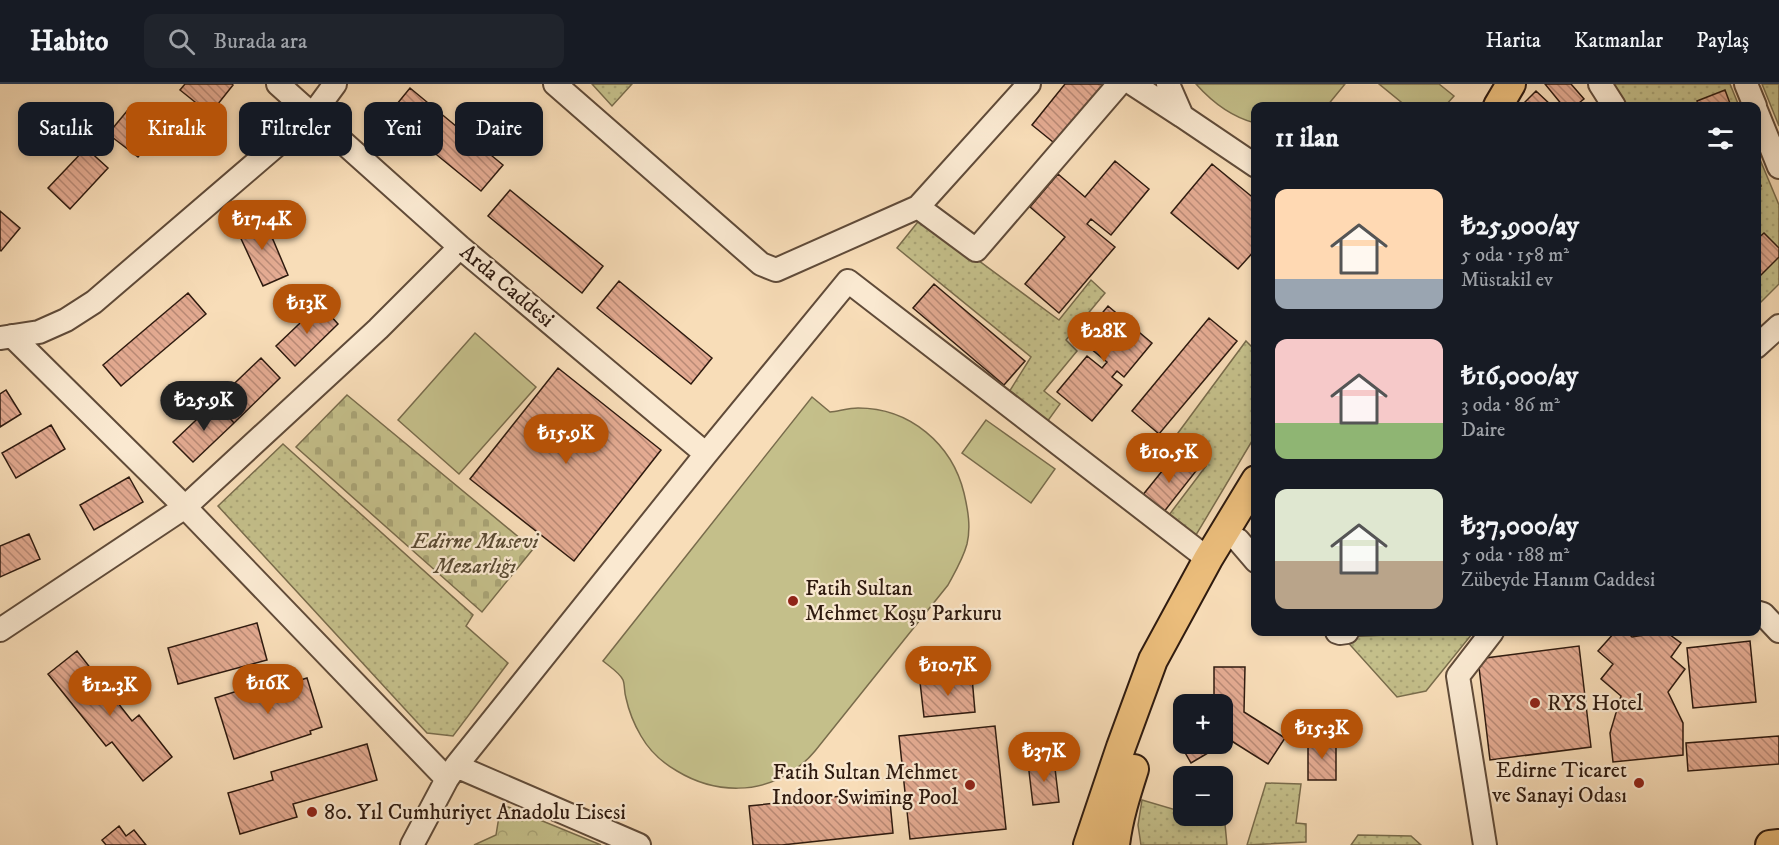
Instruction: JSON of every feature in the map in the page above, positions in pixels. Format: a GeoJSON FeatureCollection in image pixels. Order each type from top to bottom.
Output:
{"type":"FeatureCollection","features":[{"type":"Feature","properties":{"kind":"main road"},"geometry":{"type":"LineString","coordinates":[[1487,102],[1497,84]]}},
{"type":"Feature","properties":{"kind":"main road"},"geometry":{"type":"LineString","coordinates":[[1500,102],[1511,84]]}},
{"type":"Feature","properties":{"kind":"main road"},"geometry":{"type":"LineString","coordinates":[[1088,845],[1153,660],[1208,559],[1251,488]]}},
{"type":"Feature","properties":{"kind":"main road"},"geometry":{"type":"LineString","coordinates":[[1115,845],[1125,795],[1172,663],[1247,551],[1251,533]]}},
{"type":"Feature","properties":{"kind":"main road"},"geometry":{"type":"LineString","coordinates":[[1770,845],[1779,844]]}},
{"type":"Feature","properties":{"kind":"street","name":"Arda Caddesi"},"geometry":{"type":"LineString","coordinates":[[278,84],[299,102]]}},
{"type":"Feature","properties":{"kind":"street"},"geometry":{"type":"LineString","coordinates":[[322,102],[335,84]]}},
{"type":"Feature","properties":{"kind":"street"},"geometry":{"type":"LineString","coordinates":[[555,84],[761,264],[776,270],[918,207],[1029,84]]}},
{"type":"Feature","properties":{"kind":"street"},"geometry":{"type":"LineString","coordinates":[[918,207],[976,250],[1119,84]]}},
{"type":"Feature","properties":{"kind":"street"},"geometry":{"type":"LineString","coordinates":[[1133,84],[1251,163]]}},
{"type":"Feature","properties":{"kind":"street"},"geometry":{"type":"LineString","coordinates":[[1168,84],[1182,116]]}},
{"type":"Feature","properties":{"kind":"street"},"geometry":{"type":"LineString","coordinates":[[1600,84],[1611,102]]}},
{"type":"Feature","properties":{"kind":"street"},"geometry":{"type":"LineString","coordinates":[[1746,84],[1754,102]]}},
{"type":"Feature","properties":{"kind":"street"},"geometry":{"type":"LineString","coordinates":[[1761,121],[1779,167]]}},
{"type":"Feature","properties":{"kind":"street","name":"Arda Caddesi"},"geometry":{"type":"LineString","coordinates":[[352,149],[460,247],[706,453]]}},
{"type":"Feature","properties":{"kind":"street"},"geometry":{"type":"LineString","coordinates":[[6,337],[39,332],[66,320],[94,302],[264,156]]}},
{"type":"Feature","properties":{"kind":"street"},"geometry":{"type":"LineString","coordinates":[[0,630],[185,507],[378,329],[460,247]]}},
{"type":"Feature","properties":{"kind":"street"},"geometry":{"type":"LineString","coordinates":[[412,845],[451,772],[706,453],[848,281],[1208,559]]}},
{"type":"Feature","properties":{"kind":"street"},"geometry":{"type":"LineString","coordinates":[[1761,342],[1779,326]]}},
{"type":"Feature","properties":{"kind":"street"},"geometry":{"type":"LineString","coordinates":[[6,337],[185,507],[451,772],[639,845]]}},
{"type":"Feature","properties":{"kind":"street"},"geometry":{"type":"LineString","coordinates":[[1761,613],[1779,630]]}},
{"type":"Feature","properties":{"kind":"street"},"geometry":{"type":"LineString","coordinates":[[1485,845],[1458,676],[1489,636]]}},
{"type":"Feature","properties":{"kind":"green space"},"geometry":{"type":"Polygon","coordinates":[[[592,84],[632,84],[612,106],[592,84]]]}},
{"type":"Feature","properties":{"kind":"green space"},"geometry":{"type":"Polygon","coordinates":[[[1196,84],[1345,84],[1330,102],[1251,102],[1251,122],[1238,117],[1209,97],[1196,84]]]}},
{"type":"Feature","properties":{"kind":"green space"},"geometry":{"type":"Polygon","coordinates":[[[1379,84],[1439,84],[1454,96],[1449,102],[1401,102],[1379,84]]]}},
{"type":"Feature","properties":{"kind":"green space"},"geometry":{"type":"Polygon","coordinates":[[[1611,84],[1730,84],[1737,102],[1622,102],[1611,84]]]}},
{"type":"Feature","properties":{"kind":"green space"},"geometry":{"type":"Polygon","coordinates":[[[1762,84],[1779,84],[1779,126],[1762,84]]]}},
{"type":"Feature","properties":{"kind":"green space"},"geometry":{"type":"Polygon","coordinates":[[[1761,162],[1779,205],[1779,284],[1761,302],[1761,162]]]}},
{"type":"Feature","properties":{"kind":"green space"},"geometry":{"type":"Polygon","coordinates":[[[921,218],[1059,320],[1091,280],[1105,293],[1066,340],[1077,351],[1044,391],[1060,404],[1047,422],[1009,392],[1031,357],[897,248],[921,218]]]}},
{"type":"Feature","properties":{"kind":"green space"},"geometry":{"type":"Polygon","coordinates":[[[475,333],[536,387],[459,474],[398,420],[475,333]]]}},
{"type":"Feature","properties":{"kind":"green space"},"geometry":{"type":"Polygon","coordinates":[[[1246,341],[1251,346],[1251,443],[1196,535],[1169,515],[1206,466],[1175,437],[1246,341]]]}},
{"type":"Feature","properties":{"kind":"green space","name":"Edirne Musevi Mezarlığı"},"geometry":{"type":"Polygon","coordinates":[[[347,395],[533,549],[482,612],[296,447],[347,395]]]}},
{"type":"Feature","properties":{"kind":"green space","name":"Fatih Sultan Mehmet Koşu Parkuru"},"geometry":{"type":"Polygon","coordinates":[[[812,397],[830,412],[855,408],[877,410],[895,414],[926,432],[950,459],[958,475],[968,512],[967,544],[948,585],[805,762],[784,776],[754,787],[722,787],[707,784],[672,768],[648,746],[632,718],[622,677],[603,661],[812,397]]]}},
{"type":"Feature","properties":{"kind":"green space"},"geometry":{"type":"Polygon","coordinates":[[[986,420],[1055,469],[1031,503],[962,453],[986,420]]]}},
{"type":"Feature","properties":{"kind":"green space"},"geometry":{"type":"Polygon","coordinates":[[[283,444],[473,615],[466,626],[508,663],[453,736],[427,733],[218,506],[283,444]]]}},
{"type":"Feature","properties":{"kind":"green space"},"geometry":{"type":"Polygon","coordinates":[[[1470,636],[1426,691],[1397,697],[1343,637],[1470,636]]]}},
{"type":"Feature","properties":{"kind":"green space"},"geometry":{"type":"Polygon","coordinates":[[[1266,783],[1301,784],[1296,823],[1306,824],[1306,842],[1247,845],[1266,783]]]}},
{"type":"Feature","properties":{"kind":"green space"},"geometry":{"type":"Polygon","coordinates":[[[1142,800],[1173,809],[1173,826],[1225,826],[1227,845],[1141,845],[1138,825],[1142,800]]]}},
{"type":"Feature","properties":{"kind":"green space"},"geometry":{"type":"Polygon","coordinates":[[[501,804],[601,845],[474,845],[496,835],[501,804]]]}},
{"type":"Feature","properties":{"kind":"green space"},"geometry":{"type":"Polygon","coordinates":[[[1358,835],[1411,836],[1421,845],[1351,845],[1358,835]]]}},
{"type":"Feature","properties":{"kind":"building"},"geometry":{"type":"Polygon","coordinates":[[[185,84],[233,85],[220,102],[195,102],[180,90],[185,84]]]}},
{"type":"Feature","properties":{"kind":"building"},"geometry":{"type":"Polygon","coordinates":[[[1065,84],[1108,84],[1058,146],[1032,125],[1065,84]]]}},
{"type":"Feature","properties":{"kind":"building"},"geometry":{"type":"Polygon","coordinates":[[[1545,84],[1571,84],[1584,99],[1580,102],[1560,102],[1545,84]]]}},
{"type":"Feature","properties":{"kind":"building"},"geometry":{"type":"Polygon","coordinates":[[[410,88],[427,102],[399,102],[410,88]]]}},
{"type":"Feature","properties":{"kind":"building"},"geometry":{"type":"Polygon","coordinates":[[[1725,90],[1730,102],[1697,102],[1725,90]]]}},
{"type":"Feature","properties":{"kind":"building"},"geometry":{"type":"Polygon","coordinates":[[[1536,91],[1548,102],[1525,102],[1536,91]]]}},
{"type":"Feature","properties":{"kind":"building"},"geometry":{"type":"Polygon","coordinates":[[[126,112],[126,148],[114,139],[114,127],[126,112]]]}},
{"type":"Feature","properties":{"kind":"building"},"geometry":{"type":"Polygon","coordinates":[[[443,115],[455,125],[455,156],[492,156],[503,165],[481,191],[438,156],[443,156],[443,115]]]}},
{"type":"Feature","properties":{"kind":"building"},"geometry":{"type":"Polygon","coordinates":[[[78,156],[95,156],[108,168],[70,209],[48,188],[78,156]]]}},
{"type":"Feature","properties":{"kind":"building"},"geometry":{"type":"Polygon","coordinates":[[[1115,161],[1149,189],[1111,235],[1091,219],[1087,224],[1115,247],[1059,313],[1025,284],[1065,237],[1030,207],[1058,174],[1085,197],[1115,161]]]}},
{"type":"Feature","properties":{"kind":"building"},"geometry":{"type":"Polygon","coordinates":[[[1212,164],[1251,196],[1251,255],[1238,269],[1171,213],[1212,164]]]}},
{"type":"Feature","properties":{"kind":"building"},"geometry":{"type":"Polygon","coordinates":[[[510,190],[603,266],[582,293],[488,216],[510,190]]]}},
{"type":"Feature","properties":{"kind":"building"},"geometry":{"type":"Polygon","coordinates":[[[0,211],[20,228],[1,251],[0,250],[0,211]]]}},
{"type":"Feature","properties":{"kind":"building"},"geometry":{"type":"Polygon","coordinates":[[[263,216],[288,275],[263,286],[236,228],[263,216]]]}},
{"type":"Feature","properties":{"kind":"building"},"geometry":{"type":"Polygon","coordinates":[[[1764,233],[1779,248],[1779,257],[1761,275],[1761,236],[1764,233]]]}},
{"type":"Feature","properties":{"kind":"building"},"geometry":{"type":"Polygon","coordinates":[[[619,281],[712,358],[691,384],[597,308],[619,281]]]}},
{"type":"Feature","properties":{"kind":"building"},"geometry":{"type":"Polygon","coordinates":[[[934,284],[1025,361],[1004,385],[913,308],[934,284]]]}},
{"type":"Feature","properties":{"kind":"building"},"geometry":{"type":"Polygon","coordinates":[[[188,293],[206,314],[121,386],[103,365],[188,293]]]}},
{"type":"Feature","properties":{"kind":"building"},"geometry":{"type":"Polygon","coordinates":[[[320,304],[338,324],[295,366],[276,346],[320,304]]]}},
{"type":"Feature","properties":{"kind":"building"},"geometry":{"type":"Polygon","coordinates":[[[1108,306],[1152,343],[1124,377],[1117,371],[1112,377],[1122,385],[1092,421],[1057,392],[1087,356],[1102,368],[1107,362],[1080,340],[1108,306]]]}},
{"type":"Feature","properties":{"kind":"building"},"geometry":{"type":"Polygon","coordinates":[[[1209,318],[1237,341],[1159,434],[1132,411],[1209,318]]]}},
{"type":"Feature","properties":{"kind":"building"},"geometry":{"type":"Polygon","coordinates":[[[261,358],[280,378],[234,423],[215,402],[261,358]]]}},
{"type":"Feature","properties":{"kind":"building"},"geometry":{"type":"Polygon","coordinates":[[[558,368],[661,450],[574,561],[470,479],[558,368]]]}},
{"type":"Feature","properties":{"kind":"building"},"geometry":{"type":"Polygon","coordinates":[[[6,390],[21,414],[0,427],[0,394],[6,390]]]}},
{"type":"Feature","properties":{"kind":"building"},"geometry":{"type":"Polygon","coordinates":[[[215,402],[234,423],[193,462],[173,442],[215,402]]]}},
{"type":"Feature","properties":{"kind":"building"},"geometry":{"type":"Polygon","coordinates":[[[51,425],[65,449],[16,478],[2,453],[51,425]]]}},
{"type":"Feature","properties":{"kind":"building"},"geometry":{"type":"Polygon","coordinates":[[[1175,455],[1196,471],[1163,513],[1142,496],[1175,455]]]}},
{"type":"Feature","properties":{"kind":"building"},"geometry":{"type":"Polygon","coordinates":[[[129,477],[143,502],[94,530],[80,505],[129,477]]]}},
{"type":"Feature","properties":{"kind":"building"},"geometry":{"type":"Polygon","coordinates":[[[29,534],[40,559],[0,577],[0,546],[29,534]]]}},
{"type":"Feature","properties":{"kind":"building"},"geometry":{"type":"Polygon","coordinates":[[[257,623],[267,660],[178,684],[168,648],[257,623]]]}},
{"type":"Feature","properties":{"kind":"building"},"geometry":{"type":"Polygon","coordinates":[[[1611,636],[1671,636],[1681,643],[1671,657],[1685,669],[1668,692],[1683,723],[1683,755],[1613,762],[1610,733],[1621,696],[1601,679],[1613,664],[1598,651],[1611,636]]]}},
{"type":"Feature","properties":{"kind":"building"},"geometry":{"type":"Polygon","coordinates":[[[1750,641],[1756,702],[1693,708],[1687,648],[1750,641]]]}},
{"type":"Feature","properties":{"kind":"building","name":"RYS Hotel"},"geometry":{"type":"Polygon","coordinates":[[[1579,646],[1591,747],[1490,760],[1478,659],[1579,646]]]}},
{"type":"Feature","properties":{"kind":"building"},"geometry":{"type":"Polygon","coordinates":[[[77,651],[132,721],[139,715],[172,757],[143,781],[112,742],[106,746],[48,674],[77,651]]]}},
{"type":"Feature","properties":{"kind":"building"},"geometry":{"type":"Polygon","coordinates":[[[1214,667],[1245,667],[1244,712],[1285,738],[1268,764],[1233,742],[1233,694],[1214,694],[1214,667]]]}},
{"type":"Feature","properties":{"kind":"building"},"geometry":{"type":"Polygon","coordinates":[[[292,674],[294,682],[307,678],[322,727],[310,731],[311,734],[234,759],[215,698],[292,674]]]}},
{"type":"Feature","properties":{"kind":"building"},"geometry":{"type":"Polygon","coordinates":[[[972,677],[975,712],[924,717],[920,682],[972,677]]]}},
{"type":"Feature","properties":{"kind":"building"},"geometry":{"type":"Polygon","coordinates":[[[995,726],[1006,829],[910,839],[899,736],[995,726]]]}},
{"type":"Feature","properties":{"kind":"building"},"geometry":{"type":"Polygon","coordinates":[[[1779,736],[1779,764],[1688,771],[1686,743],[1779,736]]]}},
{"type":"Feature","properties":{"kind":"building"},"geometry":{"type":"Polygon","coordinates":[[[1308,741],[1336,741],[1336,780],[1308,780],[1308,741]]]}},
{"type":"Feature","properties":{"kind":"building"},"geometry":{"type":"Polygon","coordinates":[[[367,744],[377,780],[293,804],[297,817],[240,834],[228,793],[273,780],[271,772],[367,744]]]}},
{"type":"Feature","properties":{"kind":"building"},"geometry":{"type":"Polygon","coordinates":[[[1186,754],[1206,754],[1191,763],[1186,754]]]}},
{"type":"Feature","properties":{"kind":"building"},"geometry":{"type":"Polygon","coordinates":[[[1054,760],[1059,802],[1033,805],[1028,763],[1054,760]]]}},
{"type":"Feature","properties":{"kind":"building"},"geometry":{"type":"Polygon","coordinates":[[[889,791],[893,833],[782,845],[753,845],[749,806],[889,791]]]}},
{"type":"Feature","properties":{"kind":"building"},"geometry":{"type":"Polygon","coordinates":[[[119,826],[126,836],[134,830],[146,845],[106,845],[102,840],[119,826]]]}},
{"type":"Feature","properties":{"kind":"place","name":"Fatih Sultan Mehmet Koşu Parkuru"},"geometry":{"type":"Point","coordinates":[793,601]}},
{"type":"Feature","properties":{"kind":"place","name":"RYS Hotel"},"geometry":{"type":"Point","coordinates":[1535,703]}},
{"type":"Feature","properties":{"kind":"place","name":"Edirne Ticaret ve Sanayi Odası"},"geometry":{"type":"Point","coordinates":[1639,783]}},
{"type":"Feature","properties":{"kind":"place","name":"Fatih Sultan Mehmet Indoor Swiming Pool"},"geometry":{"type":"Point","coordinates":[970,785]}},
{"type":"Feature","properties":{"kind":"place","name":"80. Yıl Cumhuriyet Anadolu Lisesi"},"geometry":{"type":"Point","coordinates":[312,812]}}]}
